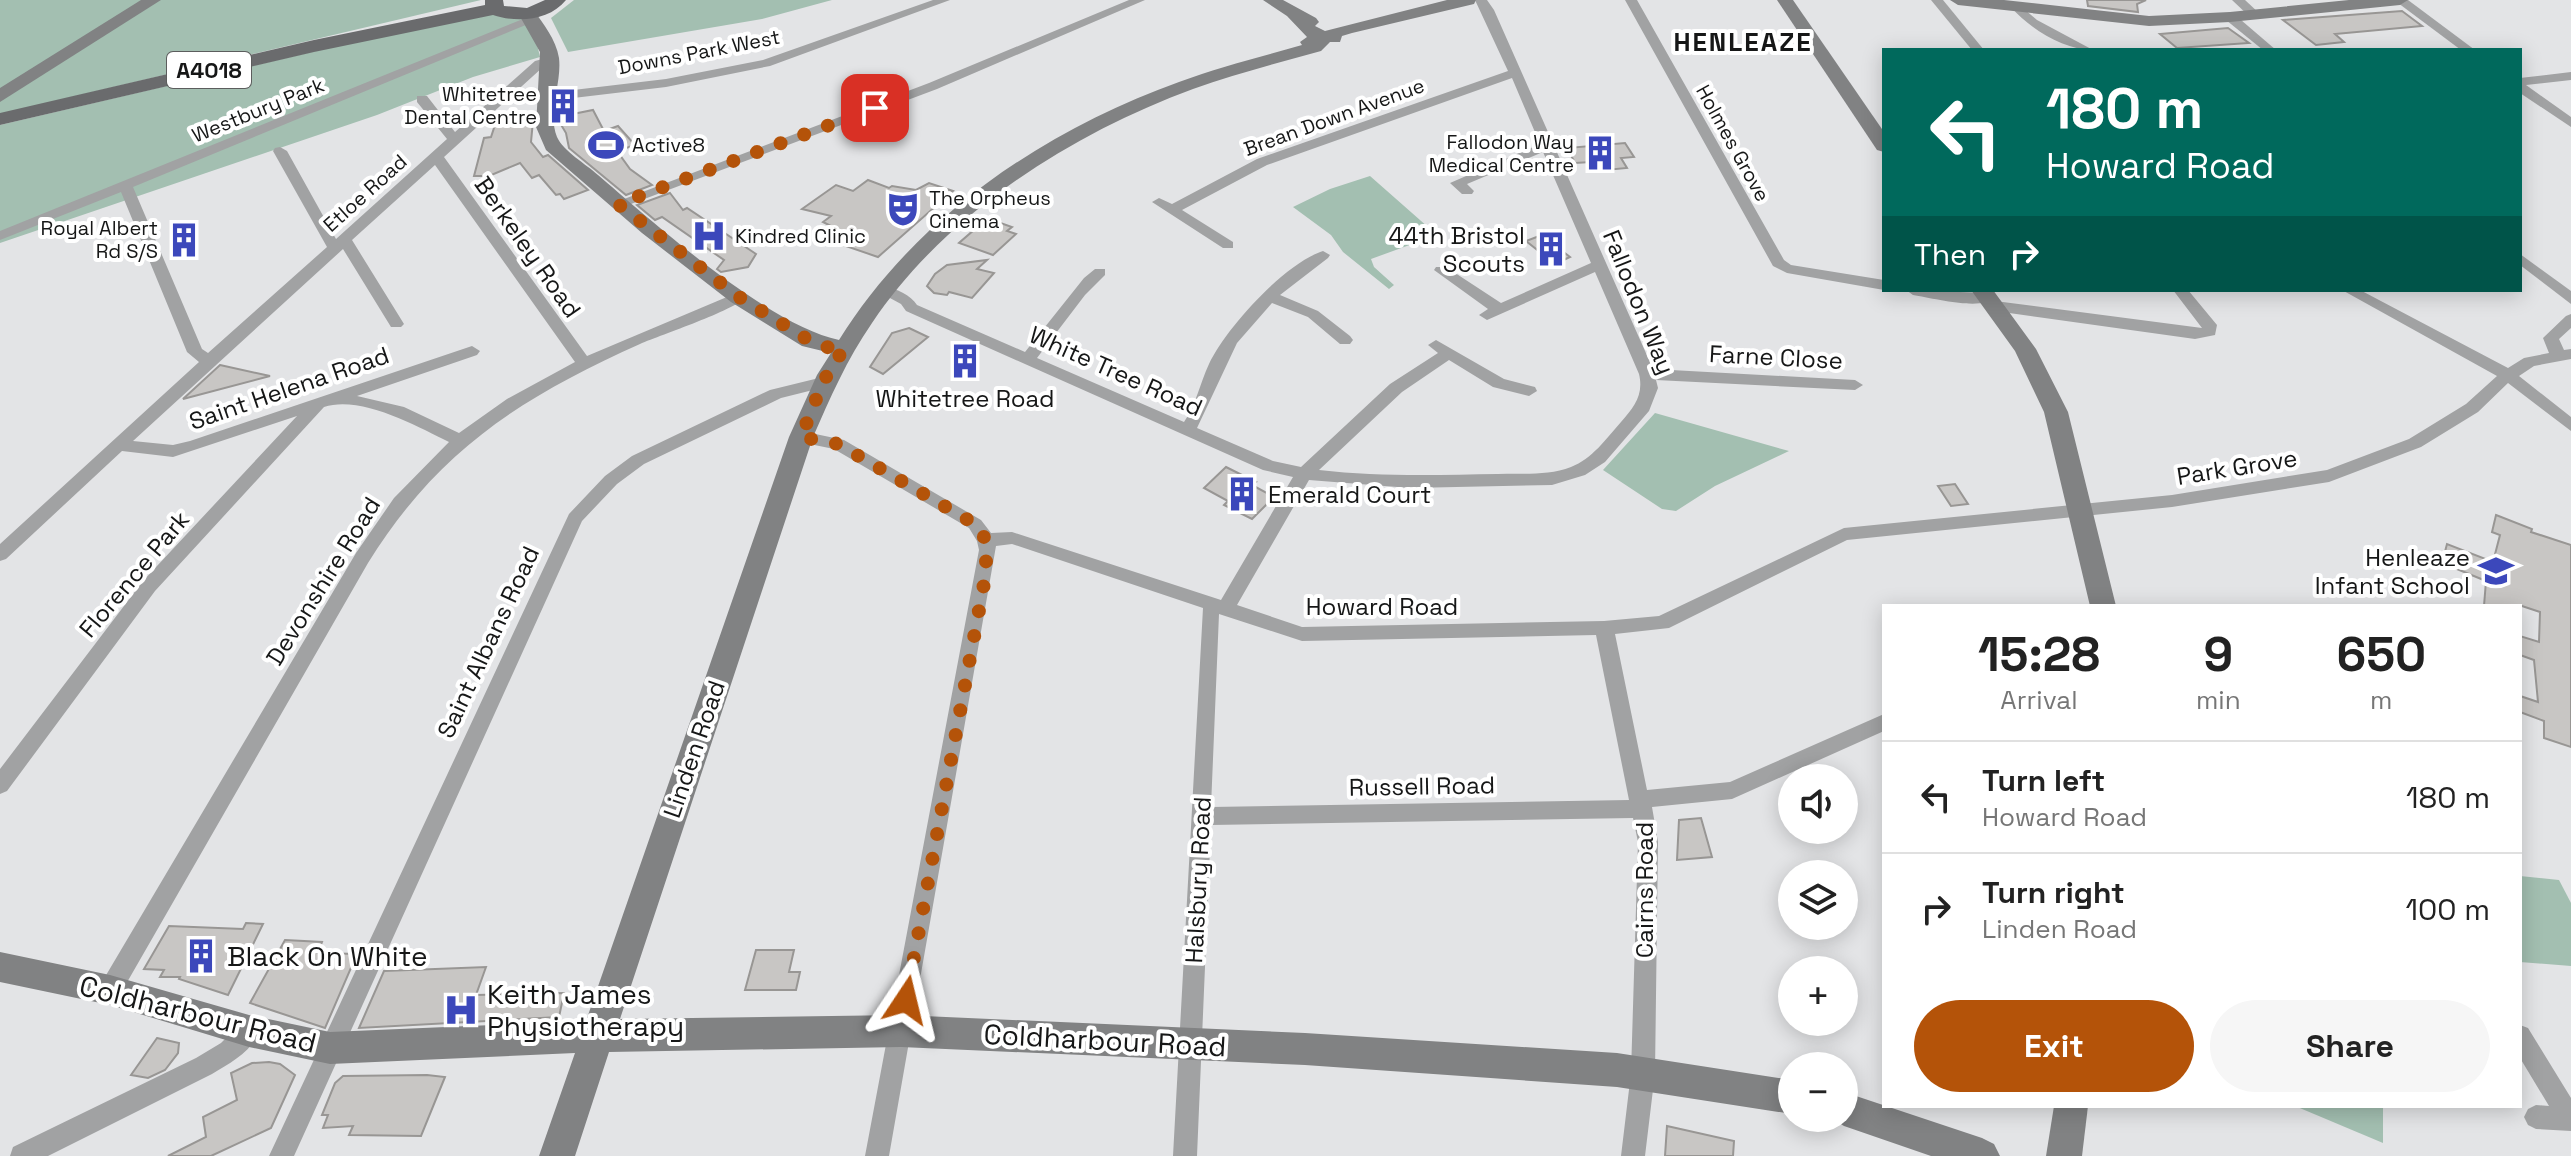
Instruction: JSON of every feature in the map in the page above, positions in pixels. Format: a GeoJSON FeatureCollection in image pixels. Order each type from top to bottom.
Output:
{"type":"FeatureCollection","features":[{"type":"Feature","properties":{"kind":"main road"},"geometry":{"type":"LineString","coordinates":[[0,96],[153,0]]}},
{"type":"Feature","properties":{"kind":"main road"},"geometry":{"type":"LineString","coordinates":[[557,0],[535,19],[550,59],[545,136],[585,177],[739,297],[810,341],[825,347],[844,348]]}},
{"type":"Feature","properties":{"kind":"main road"},"geometry":{"type":"LineString","coordinates":[[1271,0],[1295,15],[1307,29],[1325,38]]}},
{"type":"Feature","properties":{"kind":"main road","name":"Linden Road"},"geometry":{"type":"LineString","coordinates":[[557,1156],[801,437],[823,382],[879,299],[943,227],[1023,165],[1101,121],[1171,91],[1315,47],[1325,38],[1342,37],[1437,3],[1468,0]]}},
{"type":"Feature","properties":{"kind":"main road"},"geometry":{"type":"LineString","coordinates":[[1785,0],[1882,143]]}},
{"type":"Feature","properties":{"kind":"main road"},"geometry":{"type":"LineString","coordinates":[[1958,0],[2017,7],[2045,5],[2149,21],[2230,17],[2400,0]]}},
{"type":"Feature","properties":{"kind":"main road","name":"A4018"},"geometry":{"type":"LineString","coordinates":[[0,119],[494,4],[508,14],[535,19]]}},
{"type":"Feature","properties":{"kind":"main road"},"geometry":{"type":"LineString","coordinates":[[1988,298],[2025,349],[2051,402],[2067,449],[2103,604]]}},
{"type":"Feature","properties":{"kind":"main road","name":"Coldharbour Road"},"geometry":{"type":"LineString","coordinates":[[0,967],[110,990],[249,1031],[330,1048],[599,1037],[901,1031],[1189,1044],[1643,1073],[1778,1095]]}},
{"type":"Feature","properties":{"kind":"main road"},"geometry":{"type":"LineString","coordinates":[[2064,1156],[2071,1108]]}},
{"type":"Feature","properties":{"kind":"main road"},"geometry":{"type":"LineString","coordinates":[[1858,1114],[1982,1156]]}},
{"type":"Feature","properties":{"kind":"street","name":"Downs Park West"},"geometry":{"type":"LineString","coordinates":[[548,97],[666,83],[766,63],[944,0]]}},
{"type":"Feature","properties":{"kind":"street"},"geometry":{"type":"LineString","coordinates":[[618,204],[933,86],[1139,0]]}},
{"type":"Feature","properties":{"kind":"street","name":"Fallodon Way"},"geometry":{"type":"LineString","coordinates":[[1303,475],[1552,479],[1579,471],[1599,458],[1643,407],[1650,388],[1647,374],[1481,0]]}},
{"type":"Feature","properties":{"kind":"street","name":"Holmes Grove"},"geometry":{"type":"LineString","coordinates":[[1631,0],[1778,263],[1787,269],[1882,285]]}},
{"type":"Feature","properties":{"kind":"street"},"geometry":{"type":"LineString","coordinates":[[1937,0],[1976,48]]}},
{"type":"Feature","properties":{"kind":"street"},"geometry":{"type":"LineString","coordinates":[[2238,0],[2254,14]]}},
{"type":"Feature","properties":{"kind":"street"},"geometry":{"type":"LineString","coordinates":[[2400,0],[2466,48]]}},
{"type":"Feature","properties":{"kind":"street"},"geometry":{"type":"LineString","coordinates":[[2017,7],[2033,23],[2083,48]]}},
{"type":"Feature","properties":{"kind":"street"},"geometry":{"type":"LineString","coordinates":[[2230,17],[2268,48]]}},
{"type":"Feature","properties":{"kind":"street","name":"Westbury Park"},"geometry":{"type":"LineString","coordinates":[[0,236],[535,19]]}},
{"type":"Feature","properties":{"kind":"street","name":"Etloe Road"},"geometry":{"type":"LineString","coordinates":[[0,554],[454,139],[539,64],[550,59]]}},
{"type":"Feature","properties":{"kind":"street","name":"Brean Down Avenue"},"geometry":{"type":"LineString","coordinates":[[1228,245],[1165,206],[1262,162],[1515,73]]}},
{"type":"Feature","properties":{"kind":"street"},"geometry":{"type":"LineString","coordinates":[[2522,84],[2571,76]]}},
{"type":"Feature","properties":{"kind":"street"},"geometry":{"type":"LineString","coordinates":[[2522,86],[2571,123]]}},
{"type":"Feature","properties":{"kind":"street"},"geometry":{"type":"LineString","coordinates":[[422,99],[454,139]]}},
{"type":"Feature","properties":{"kind":"street"},"geometry":{"type":"LineString","coordinates":[[1467,191],[1457,183],[1547,146]]}},
{"type":"Feature","properties":{"kind":"street"},"geometry":{"type":"LineString","coordinates":[[280,151],[396,324]]}},
{"type":"Feature","properties":{"kind":"street","name":"Berkeley Road"},"geometry":{"type":"LineString","coordinates":[[436,156],[584,363]]}},
{"type":"Feature","properties":{"kind":"street"},"geometry":{"type":"LineString","coordinates":[[125,185],[195,352],[209,361]]}},
{"type":"Feature","properties":{"kind":"street"},"geometry":{"type":"LineString","coordinates":[[1188,429],[1197,419],[1207,384],[1222,353],[1296,265],[1323,255]]}},
{"type":"Feature","properties":{"kind":"street"},"geometry":{"type":"LineString","coordinates":[[2522,260],[2571,299]]}},
{"type":"Feature","properties":{"kind":"street"},"geometry":{"type":"LineString","coordinates":[[1423,267],[1446,266],[1493,312],[1600,264]]}},
{"type":"Feature","properties":{"kind":"street"},"geometry":{"type":"LineString","coordinates":[[1028,358],[1039,347],[1062,311],[1100,272]]}},
{"type":"Feature","properties":{"kind":"street"},"geometry":{"type":"LineString","coordinates":[[1925,292],[1967,299],[1988,298],[2195,334],[2210,332],[2209,325],[2182,292]]}},
{"type":"Feature","properties":{"kind":"street"},"geometry":{"type":"LineString","coordinates":[[2353,292],[2508,375],[2571,425]]}},
{"type":"Feature","properties":{"kind":"street"},"geometry":{"type":"LineString","coordinates":[[1269,296],[1313,314],[1341,335],[1353,324]]}},
{"type":"Feature","properties":{"kind":"street","name":"Devonshire Road"},"geometry":{"type":"LineString","coordinates":[[110,990],[362,558],[401,500],[461,441],[527,395],[584,363],[739,297]]}},
{"type":"Feature","properties":{"kind":"street","name":"White Tree Road"},"geometry":{"type":"LineString","coordinates":[[879,299],[911,308],[1028,358],[1269,466],[1303,475]]}},
{"type":"Feature","properties":{"kind":"street","name":"Park Grove"},"geometry":{"type":"LineString","coordinates":[[2565,354],[2552,346],[2551,338],[2571,319]]}},
{"type":"Feature","properties":{"kind":"street"},"geometry":{"type":"LineString","coordinates":[[1220,607],[1303,475],[1442,349],[1506,394],[1529,391]]}},
{"type":"Feature","properties":{"kind":"street","name":"Saint Helena Road"},"geometry":{"type":"LineString","coordinates":[[118,445],[173,451],[472,351]]}},
{"type":"Feature","properties":{"kind":"street","name":"Park Grove"},"geometry":{"type":"LineString","coordinates":[[1844,534],[2172,501],[2329,476],[2415,443],[2472,408],[2508,375],[2530,362],[2565,354]]}},
{"type":"Feature","properties":{"kind":"street","name":"Farne Close"},"geometry":{"type":"LineString","coordinates":[[1647,374],[1855,385]]}},
{"type":"Feature","properties":{"kind":"street","name":"Saint Albans Road"},"geometry":{"type":"LineString","coordinates":[[281,1156],[575,518],[611,480],[638,460],[776,394],[823,382]]}},
{"type":"Feature","properties":{"kind":"street"},"geometry":{"type":"LineString","coordinates":[[327,401],[365,401],[398,411],[461,441]]}},
{"type":"Feature","properties":{"kind":"street","name":"Florence Park"},"geometry":{"type":"LineString","coordinates":[[0,785],[149,586],[327,401]]}},
{"type":"Feature","properties":{"kind":"street"},"geometry":{"type":"LineString","coordinates":[[801,437],[821,439],[845,448],[975,524],[986,540],[986,573],[877,1156]]}},
{"type":"Feature","properties":{"kind":"street","name":"Howard Road"},"geometry":{"type":"LineString","coordinates":[[986,540],[1012,538],[1302,634],[1604,628],[1662,623],[1844,534]]}},
{"type":"Feature","properties":{"kind":"street","name":"Halsbury Road"},"geometry":{"type":"LineString","coordinates":[[1185,1156],[1210,614],[1220,607]]}},
{"type":"Feature","properties":{"kind":"street","name":"Cairns Road"},"geometry":{"type":"LineString","coordinates":[[1604,628],[1648,842],[1643,1073],[1633,1156]]}},
{"type":"Feature","properties":{"kind":"street","name":"Russell Road"},"geometry":{"type":"LineString","coordinates":[[1201,816],[1642,804],[1732,790],[1882,723]]}},
{"type":"Feature","properties":{"kind":"street"},"geometry":{"type":"LineString","coordinates":[[22,1156],[204,1066],[229,1051],[249,1031]]}},
{"type":"Feature","properties":{"kind":"street"},"geometry":{"type":"LineString","coordinates":[[2522,1039],[2570,1119]]}},
{"type":"Feature","properties":{"kind":"street"},"geometry":{"type":"LineString","coordinates":[[2536,1117],[2570,1119]]}},
{"type":"Feature","properties":{"kind":"green space"},"geometry":{"type":"Polygon","coordinates":[[[0,0],[481,0],[0,114],[0,0]]]}},
{"type":"Feature","properties":{"kind":"green space"},"geometry":{"type":"Polygon","coordinates":[[[574,0],[832,0],[762,19],[568,52],[551,18],[574,0]]]}},
{"type":"Feature","properties":{"kind":"green space"},"geometry":{"type":"Polygon","coordinates":[[[486,11],[531,18],[540,57],[473,77],[377,115],[0,243],[0,125],[486,11]]]}},
{"type":"Feature","properties":{"kind":"green space"},"geometry":{"type":"Polygon","coordinates":[[[1370,176],[1437,235],[1371,259],[1374,267],[1394,285],[1389,289],[1343,252],[1331,235],[1293,207],[1330,189],[1370,176]]]}},
{"type":"Feature","properties":{"kind":"green space"},"geometry":{"type":"Polygon","coordinates":[[[1655,413],[1789,451],[1715,486],[1676,511],[1662,509],[1603,470],[1655,413]]]}},
{"type":"Feature","properties":{"kind":"green space"},"geometry":{"type":"Polygon","coordinates":[[[2522,876],[2559,880],[2571,903],[2571,966],[2522,962],[2522,876]]]}},
{"type":"Feature","properties":{"kind":"green space"},"geometry":{"type":"Polygon","coordinates":[[[2300,1108],[2383,1108],[2383,1143],[2300,1108]]]}},
{"type":"Feature","properties":{"kind":"building"},"geometry":{"type":"Polygon","coordinates":[[[2087,0],[2146,0],[2137,4],[2138,12],[2088,6],[2087,0]]]}},
{"type":"Feature","properties":{"kind":"building"},"geometry":{"type":"Polygon","coordinates":[[[2402,11],[2422,26],[2335,34],[2344,42],[2316,45],[2283,20],[2402,11]]]}},
{"type":"Feature","properties":{"kind":"building"},"geometry":{"type":"Polygon","coordinates":[[[2228,28],[2249,43],[2177,48],[2160,34],[2228,28]]]}},
{"type":"Feature","properties":{"kind":"building"},"geometry":{"type":"Polygon","coordinates":[[[574,101],[573,114],[593,110],[604,131],[618,126],[635,145],[617,151],[630,169],[652,185],[626,195],[569,148],[566,133],[557,118],[557,108],[558,103],[574,101]]]}},
{"type":"Feature","properties":{"kind":"building"},"geometry":{"type":"Polygon","coordinates":[[[533,121],[531,142],[543,157],[548,155],[588,190],[564,199],[560,194],[556,195],[539,175],[532,178],[520,163],[489,176],[474,176],[484,138],[491,137],[495,125],[533,121]]]}},
{"type":"Feature","properties":{"kind":"building","name":"Fallodon Way Medical Centre"},"geometry":{"type":"Polygon","coordinates":[[[1625,143],[1634,157],[1621,158],[1627,168],[1595,171],[1591,162],[1575,163],[1567,148],[1625,143]]]}},
{"type":"Feature","properties":{"kind":"building"},"geometry":{"type":"Polygon","coordinates":[[[868,180],[889,188],[916,190],[929,183],[953,191],[878,257],[828,240],[834,235],[822,231],[829,225],[823,222],[831,216],[802,209],[836,185],[853,191],[868,180]]]}},
{"type":"Feature","properties":{"kind":"building"},"geometry":{"type":"Polygon","coordinates":[[[670,193],[683,210],[687,208],[756,254],[748,267],[721,272],[717,269],[724,260],[662,217],[655,220],[637,205],[670,193]]]}},
{"type":"Feature","properties":{"kind":"building"},"geometry":{"type":"Polygon","coordinates":[[[992,220],[1012,227],[1007,231],[1016,234],[993,255],[959,243],[982,223],[987,225],[992,220]]]}},
{"type":"Feature","properties":{"kind":"building","name":"44th Bristol Scouts"},"geometry":{"type":"Polygon","coordinates":[[[1542,235],[1570,257],[1555,264],[1526,241],[1542,235]]]}},
{"type":"Feature","properties":{"kind":"building"},"geometry":{"type":"Polygon","coordinates":[[[987,260],[977,269],[994,273],[972,298],[949,292],[947,295],[934,293],[927,286],[935,274],[947,265],[987,260]]]}},
{"type":"Feature","properties":{"kind":"building"},"geometry":{"type":"Polygon","coordinates":[[[909,328],[928,337],[883,374],[870,367],[892,333],[909,328]]]}},
{"type":"Feature","properties":{"kind":"building"},"geometry":{"type":"Polygon","coordinates":[[[220,365],[270,376],[183,399],[220,365]]]}},
{"type":"Feature","properties":{"kind":"building","name":"Emerald Court"},"geometry":{"type":"Polygon","coordinates":[[[1226,467],[1256,482],[1252,485],[1274,497],[1252,519],[1224,505],[1228,501],[1204,488],[1226,467]]]}},
{"type":"Feature","properties":{"kind":"building"},"geometry":{"type":"Polygon","coordinates":[[[1955,484],[1968,504],[1951,506],[1938,486],[1955,484]]]}},
{"type":"Feature","properties":{"kind":"building"},"geometry":{"type":"Polygon","coordinates":[[[2496,515],[2532,529],[2531,532],[2571,545],[2571,747],[2544,738],[2544,721],[2522,713],[2522,697],[2538,702],[2534,660],[2522,656],[2522,637],[2539,642],[2540,612],[2522,604],[2484,604],[2486,581],[2442,563],[2447,544],[2493,562],[2500,535],[2492,532],[2496,515]]]}},
{"type":"Feature","properties":{"kind":"building"},"geometry":{"type":"Polygon","coordinates":[[[1701,818],[1712,857],[1677,860],[1679,820],[1701,818]]]}},
{"type":"Feature","properties":{"kind":"building"},"geometry":{"type":"Polygon","coordinates":[[[246,923],[263,924],[228,995],[180,977],[160,977],[164,970],[144,969],[169,926],[243,929],[246,923]]]}},
{"type":"Feature","properties":{"kind":"building"},"geometry":{"type":"Polygon","coordinates":[[[285,940],[322,942],[318,953],[357,954],[325,1028],[250,1003],[285,940]]]}},
{"type":"Feature","properties":{"kind":"building"},"geometry":{"type":"Polygon","coordinates":[[[756,950],[794,950],[789,972],[800,972],[796,990],[745,990],[756,950]]]}},
{"type":"Feature","properties":{"kind":"building"},"geometry":{"type":"Polygon","coordinates":[[[486,967],[476,995],[564,993],[559,1017],[359,1028],[384,971],[486,967]]]}},
{"type":"Feature","properties":{"kind":"building"},"geometry":{"type":"Polygon","coordinates":[[[157,1038],[179,1043],[178,1053],[165,1070],[148,1078],[131,1075],[157,1038]]]}},
{"type":"Feature","properties":{"kind":"building"},"geometry":{"type":"Polygon","coordinates":[[[252,1063],[280,1064],[295,1075],[271,1128],[211,1156],[168,1156],[206,1137],[203,1117],[237,1100],[231,1073],[252,1063]]]}},
{"type":"Feature","properties":{"kind":"building"},"geometry":{"type":"Polygon","coordinates":[[[343,1076],[445,1077],[421,1136],[349,1135],[353,1126],[323,1128],[328,1115],[322,1115],[335,1083],[343,1076]]]}},
{"type":"Feature","properties":{"kind":"building"},"geometry":{"type":"Polygon","coordinates":[[[1667,1126],[1734,1141],[1733,1156],[1665,1156],[1667,1126]]]}},
{"type":"Feature","properties":{"kind":"place","name":"Whitetree Dental Centre"},"geometry":{"type":"Point","coordinates":[563,106]}},
{"type":"Feature","properties":{"kind":"place","name":"Active8"},"geometry":{"type":"Point","coordinates":[606,145]}},
{"type":"Feature","properties":{"kind":"place","name":"Fallodon Way Medical Centre"},"geometry":{"type":"Point","coordinates":[1600,153]}},
{"type":"Feature","properties":{"kind":"place","name":"The Orpheus Cinema"},"geometry":{"type":"Point","coordinates":[903,209]}},
{"type":"Feature","properties":{"kind":"place","name":"Kindred Clinic"},"geometry":{"type":"Point","coordinates":[709,236]}},
{"type":"Feature","properties":{"kind":"place","name":"Royal Albert Rd S/S"},"geometry":{"type":"Point","coordinates":[184,240]}},
{"type":"Feature","properties":{"kind":"place","name":"44th Bristol Scouts"},"geometry":{"type":"Point","coordinates":[1551,249]}},
{"type":"Feature","properties":{"kind":"place","name":"Whitetree Road"},"geometry":{"type":"Point","coordinates":[965,361]}},
{"type":"Feature","properties":{"kind":"place","name":"Emerald Court"},"geometry":{"type":"Point","coordinates":[1242,494]}},
{"type":"Feature","properties":{"kind":"place","name":"Henleaze Infant School"},"geometry":{"type":"Point","coordinates":[2496,571]}},
{"type":"Feature","properties":{"kind":"place","name":"Black On White"},"geometry":{"type":"Point","coordinates":[201,956]}},
{"type":"Feature","properties":{"kind":"place","name":"Keith James Physiotherapy"},"geometry":{"type":"Point","coordinates":[461,1010]}},
{"type":"Feature","properties":{"kind":"district","name":"HENLEAZE"},"geometry":{"type":"Point","coordinates":[1743,42]}},
{"type":"Feature","properties":{"kind":"route"},"geometry":{"type":"LineString","coordinates":[[875,108],[618,204],[739,297],[810,341],[825,347],[844,348],[823,382],[801,437],[838,444],[975,524],[986,540],[986,573],[906,1000]]}}]}
